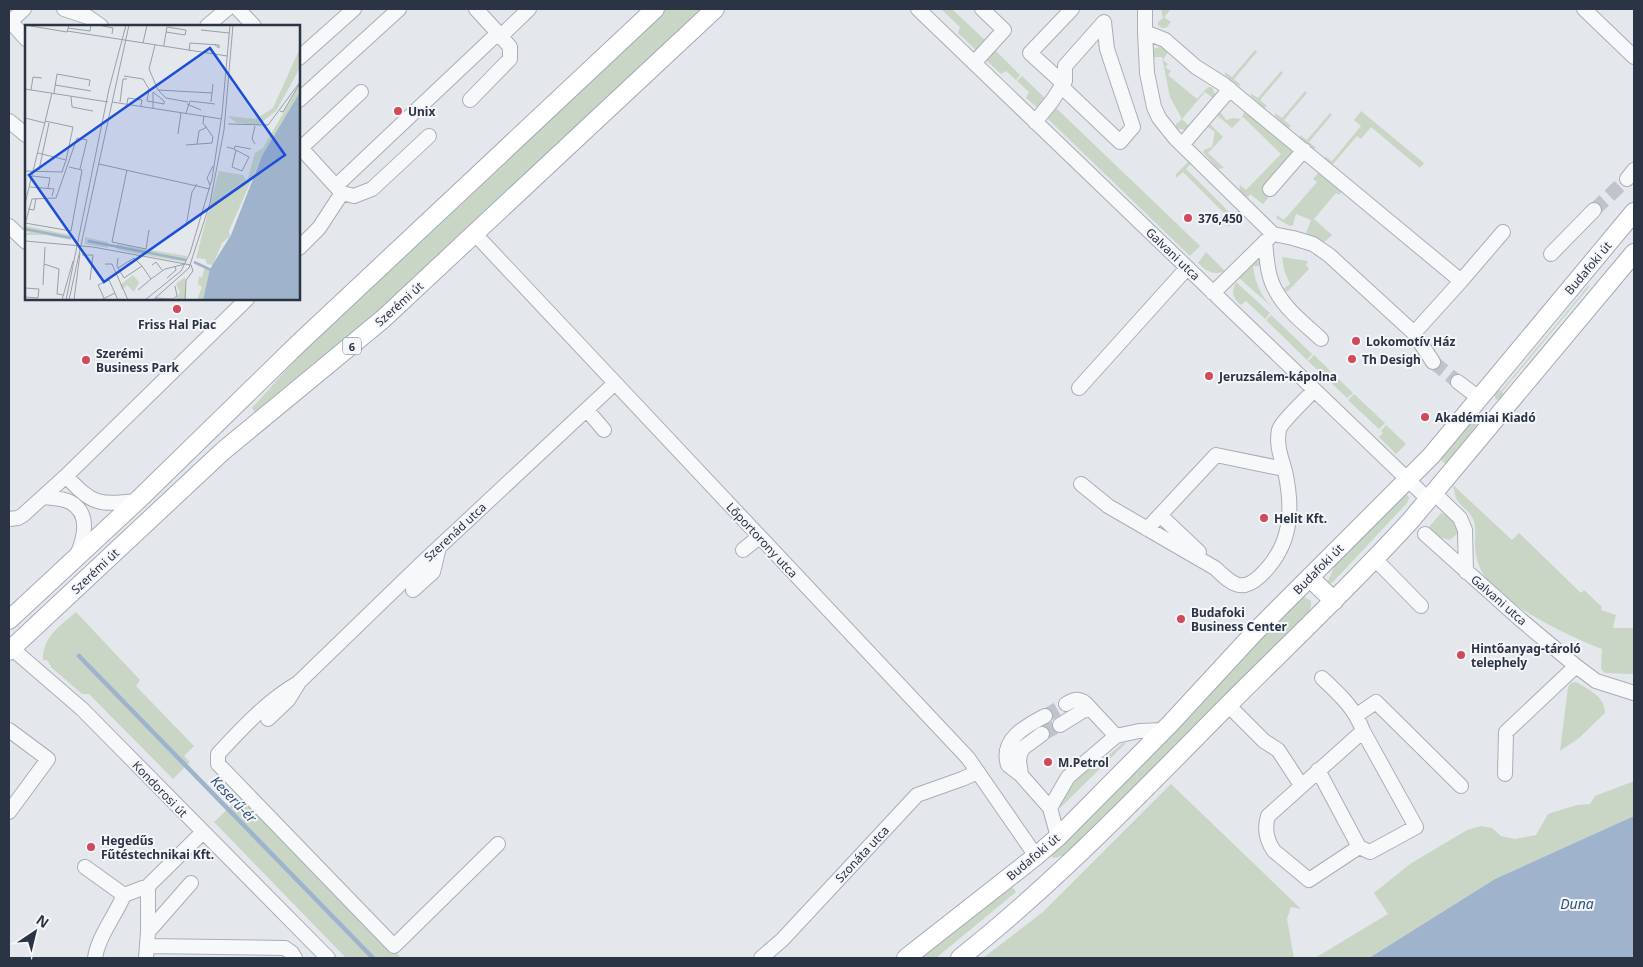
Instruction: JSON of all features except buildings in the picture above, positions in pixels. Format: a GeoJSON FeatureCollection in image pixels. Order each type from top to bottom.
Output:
{"type":"FeatureCollection","features":[{"type":"Feature","properties":{"kind":"main road","name":"Szerémi út"},"geometry":{"type":"LineString","coordinates":[[9,620],[137,501],[299,343],[655,9]]}},
{"type":"Feature","properties":{"kind":"main road","name":"Szerémi út"},"geometry":{"type":"LineString","coordinates":[[10,648],[223,451],[368,332],[715,9]]}},
{"type":"Feature","properties":{"kind":"main road","name":"Budafoki út"},"geometry":{"type":"LineString","coordinates":[[906,958],[1036,856],[1164,730],[1228,660],[1430,456],[1634,212]]}},
{"type":"Feature","properties":{"kind":"main road","name":"Budafoki út"},"geometry":{"type":"LineString","coordinates":[[960,958],[1052,880],[1171,764],[1375,559],[1431,496],[1634,253]]}},
{"type":"Feature","properties":{"kind":"main road"},"geometry":{"type":"LineString","coordinates":[[1479,398],[1499,415]]}},
{"type":"Feature","properties":{"kind":"main road"},"geometry":{"type":"LineString","coordinates":[[1310,578],[1334,601]]}},
{"type":"Feature","properties":{"kind":"main road"},"geometry":{"type":"LineString","coordinates":[[1036,856],[1052,880]]}},
{"type":"Feature","properties":{"kind":"street"},"geometry":{"type":"LineString","coordinates":[[24,9],[9,22],[25,38]]}},
{"type":"Feature","properties":{"kind":"street"},"geometry":{"type":"LineString","coordinates":[[64,9],[82,11],[100,25]]}},
{"type":"Feature","properties":{"kind":"street"},"geometry":{"type":"LineString","coordinates":[[208,25],[227,9]]}},
{"type":"Feature","properties":{"kind":"street"},"geometry":{"type":"LineString","coordinates":[[238,9],[253,25]]}},
{"type":"Feature","properties":{"kind":"street"},"geometry":{"type":"LineString","coordinates":[[300,57],[354,9]]}},
{"type":"Feature","properties":{"kind":"street"},"geometry":{"type":"LineString","coordinates":[[300,99],[399,9]]}},
{"type":"Feature","properties":{"kind":"street"},"geometry":{"type":"LineString","coordinates":[[470,100],[510,59],[511,55],[510,47],[476,9]]}},
{"type":"Feature","properties":{"kind":"street"},"geometry":{"type":"LineString","coordinates":[[300,247],[319,228],[339,189],[529,9]]}},
{"type":"Feature","properties":{"kind":"street","name":"Galvani utca"},"geometry":{"type":"LineString","coordinates":[[918,9],[1407,480],[1460,518],[1465,530],[1466,572]]}},
{"type":"Feature","properties":{"kind":"street"},"geometry":{"type":"LineString","coordinates":[[974,63],[1004,30],[982,9]]}},
{"type":"Feature","properties":{"kind":"street"},"geometry":{"type":"LineString","coordinates":[[1035,122],[1063,85],[1065,66],[1104,22],[1107,49],[1133,127],[1120,142],[1063,85],[1030,53],[1072,9]]}},
{"type":"Feature","properties":{"kind":"street"},"geometry":{"type":"LineString","coordinates":[[1145,9],[1147,72],[1154,107],[1166,128],[1269,238],[1268,272],[1275,291],[1321,339]]}},
{"type":"Feature","properties":{"kind":"street"},"geometry":{"type":"LineString","coordinates":[[1584,9],[1634,57]]}},
{"type":"Feature","properties":{"kind":"street"},"geometry":{"type":"LineString","coordinates":[[1145,32],[1165,40],[1196,67],[1230,90],[1462,281]]}},
{"type":"Feature","properties":{"kind":"street"},"geometry":{"type":"LineString","coordinates":[[1182,145],[1230,90]]}},
{"type":"Feature","properties":{"kind":"street"},"geometry":{"type":"LineString","coordinates":[[361,92],[300,147],[339,189],[354,196],[367,192],[429,136]]}},
{"type":"Feature","properties":{"kind":"street"},"geometry":{"type":"LineString","coordinates":[[9,121],[25,134]]}},
{"type":"Feature","properties":{"kind":"street"},"geometry":{"type":"LineString","coordinates":[[1270,190],[1304,150]]}},
{"type":"Feature","properties":{"kind":"street"},"geometry":{"type":"LineString","coordinates":[[1551,254],[1594,210]]}},
{"type":"Feature","properties":{"kind":"street"},"geometry":{"type":"LineString","coordinates":[[9,226],[25,241]]}},
{"type":"Feature","properties":{"kind":"street"},"geometry":{"type":"LineString","coordinates":[[1414,333],[1462,281],[1503,232]]}},
{"type":"Feature","properties":{"kind":"street","name":"Lőportorony utca"},"geometry":{"type":"LineString","coordinates":[[475,234],[968,758],[1036,856]]}},
{"type":"Feature","properties":{"kind":"street"},"geometry":{"type":"LineString","coordinates":[[1213,294],[1269,238],[1294,238],[1313,244],[1320,249],[1414,333],[1433,362]]}},
{"type":"Feature","properties":{"kind":"street"},"geometry":{"type":"LineString","coordinates":[[1079,388],[1187,268]]}},
{"type":"Feature","properties":{"kind":"street"},"geometry":{"type":"LineString","coordinates":[[9,519],[18,518],[23,515],[66,476],[246,300]]}},
{"type":"Feature","properties":{"kind":"street"},"geometry":{"type":"LineString","coordinates":[[1458,382],[1479,398]]}},
{"type":"Feature","properties":{"kind":"street","name":"Szerenád utca"},"geometry":{"type":"LineString","coordinates":[[298,683],[439,547],[616,384]]}},
{"type":"Feature","properties":{"kind":"street"},"geometry":{"type":"LineString","coordinates":[[1160,515],[1230,582],[1247,586],[1255,580],[1271,566],[1280,552],[1286,536],[1290,508],[1284,469],[1279,454],[1278,439],[1280,427],[1314,390]]}},
{"type":"Feature","properties":{"kind":"street"},"geometry":{"type":"LineString","coordinates":[[587,410],[604,430]]}},
{"type":"Feature","properties":{"kind":"street"},"geometry":{"type":"LineString","coordinates":[[1147,529],[1216,455],[1284,469]]}},
{"type":"Feature","properties":{"kind":"street"},"geometry":{"type":"LineString","coordinates":[[66,476],[86,496],[98,502],[111,504],[137,501]]}},
{"type":"Feature","properties":{"kind":"street"},"geometry":{"type":"LineString","coordinates":[[1081,484],[1108,506],[1215,568]]}},
{"type":"Feature","properties":{"kind":"street"},"geometry":{"type":"LineString","coordinates":[[43,497],[70,502],[81,513],[85,527],[76,558]]}},
{"type":"Feature","properties":{"kind":"street","name":"Galvani utca"},"geometry":{"type":"LineString","coordinates":[[1425,534],[1466,572],[1576,666],[1596,681],[1633,692]]}},
{"type":"Feature","properties":{"kind":"street"},"geometry":{"type":"LineString","coordinates":[[744,550],[759,537]]}},
{"type":"Feature","properties":{"kind":"street"},"geometry":{"type":"LineString","coordinates":[[1450,557],[1465,542]]}},
{"type":"Feature","properties":{"kind":"street"},"geometry":{"type":"LineString","coordinates":[[413,590],[433,572],[439,547]]}},
{"type":"Feature","properties":{"kind":"street"},"geometry":{"type":"LineString","coordinates":[[1375,559],[1421,606]]}},
{"type":"Feature","properties":{"kind":"street","name":"Kondorosi út"},"geometry":{"type":"LineString","coordinates":[[10,648],[82,709],[328,958]]}},
{"type":"Feature","properties":{"kind":"street"},"geometry":{"type":"LineString","coordinates":[[1505,774],[1506,732],[1576,666]]}},
{"type":"Feature","properties":{"kind":"street"},"geometry":{"type":"LineString","coordinates":[[1318,770],[1359,847],[1370,852],[1416,826],[1363,731],[1352,707],[1322,678]]}},
{"type":"Feature","properties":{"kind":"street"},"geometry":{"type":"LineString","coordinates":[[268,719],[288,700],[298,683]]}},
{"type":"Feature","properties":{"kind":"street"},"geometry":{"type":"LineString","coordinates":[[298,683],[281,693],[239,732],[218,754],[218,764],[394,946],[498,844]]}},
{"type":"Feature","properties":{"kind":"street"},"geometry":{"type":"LineString","coordinates":[[1066,704],[1076,699],[1081,699],[1116,736]]}},
{"type":"Feature","properties":{"kind":"street"},"geometry":{"type":"LineString","coordinates":[[1357,715],[1376,702],[1461,786]]}},
{"type":"Feature","properties":{"kind":"street"},"geometry":{"type":"LineString","coordinates":[[1228,705],[1264,741],[1278,750],[1302,785]]}},
{"type":"Feature","properties":{"kind":"street"},"geometry":{"type":"LineString","coordinates":[[1060,725],[1089,707]]}},
{"type":"Feature","properties":{"kind":"street"},"geometry":{"type":"LineString","coordinates":[[1044,716],[1020,729],[1010,743],[1007,754],[1008,765],[1021,775],[1050,808],[1058,836]]}},
{"type":"Feature","properties":{"kind":"street"},"geometry":{"type":"LineString","coordinates":[[9,730],[48,759],[9,812]]}},
{"type":"Feature","properties":{"kind":"street"},"geometry":{"type":"LineString","coordinates":[[1050,808],[1068,777],[1116,736],[1164,730]]}},
{"type":"Feature","properties":{"kind":"street"},"geometry":{"type":"LineString","coordinates":[[1359,847],[1309,880],[1274,851],[1267,834],[1268,816],[1363,731]]}},
{"type":"Feature","properties":{"kind":"street"},"geometry":{"type":"LineString","coordinates":[[1021,775],[1020,754],[1023,748],[1042,734]]}},
{"type":"Feature","properties":{"kind":"street","name":"Szonáta utca"},"geometry":{"type":"LineString","coordinates":[[761,958],[782,940],[917,795],[978,772]]}},
{"type":"Feature","properties":{"kind":"street"},"geometry":{"type":"LineString","coordinates":[[95,958],[97,947],[124,895],[148,886],[203,832]]}},
{"type":"Feature","properties":{"kind":"street"},"geometry":{"type":"LineString","coordinates":[[85,867],[124,895]]}},
{"type":"Feature","properties":{"kind":"street"},"geometry":{"type":"LineString","coordinates":[[148,932],[191,883]]}},
{"type":"Feature","properties":{"kind":"street"},"geometry":{"type":"LineString","coordinates":[[148,886],[146,952],[285,948],[292,952],[295,958]]}},
{"type":"Feature","properties":{"kind":"green space"},"geometry":{"type":"Polygon","coordinates":[[[666,9],[703,9],[376,315],[256,413],[252,408],[306,348],[666,9]]]}},
{"type":"Feature","properties":{"kind":"green space"},"geometry":{"type":"Polygon","coordinates":[[[941,9],[952,9],[987,42],[977,51],[958,33],[960,27],[941,9]]]}},
{"type":"Feature","properties":{"kind":"green space"},"geometry":{"type":"Polygon","coordinates":[[[1161,9],[1171,9],[1164,17],[1171,22],[1166,28],[1158,25],[1158,22],[1163,18],[1161,9]]]}},
{"type":"Feature","properties":{"kind":"green space"},"geometry":{"type":"Polygon","coordinates":[[[1163,47],[1168,52],[1163,60],[1168,64],[1165,67],[1171,71],[1168,75],[1197,99],[1208,87],[1212,87],[1215,94],[1213,98],[1205,92],[1182,119],[1170,97],[1162,57],[1152,56],[1154,49],[1163,47]]]}},
{"type":"Feature","properties":{"kind":"green space"},"geometry":{"type":"Polygon","coordinates":[[[994,49],[1020,75],[1016,80],[1006,71],[1001,74],[986,60],[994,49]]]}},
{"type":"Feature","properties":{"kind":"green space"},"geometry":{"type":"Polygon","coordinates":[[[1255,50],[1257,52],[1234,79],[1241,85],[1239,86],[1225,75],[1225,72],[1232,77],[1255,50]]]}},
{"type":"Feature","properties":{"kind":"green space"},"geometry":{"type":"Polygon","coordinates":[[[1281,71],[1283,73],[1260,100],[1267,106],[1264,108],[1250,93],[1258,98],[1281,71]]]}},
{"type":"Feature","properties":{"kind":"green space"},"geometry":{"type":"Polygon","coordinates":[[[1022,76],[1046,99],[1038,108],[1026,98],[1029,92],[1017,81],[1022,76]]]}},
{"type":"Feature","properties":{"kind":"green space"},"geometry":{"type":"Polygon","coordinates":[[[1305,91],[1307,93],[1284,120],[1291,126],[1288,128],[1275,116],[1275,113],[1282,118],[1305,91]]]}},
{"type":"Feature","properties":{"kind":"green space"},"geometry":{"type":"Polygon","coordinates":[[[1054,106],[1200,246],[1190,256],[1047,118],[1054,106]]]}},
{"type":"Feature","properties":{"kind":"green space"},"geometry":{"type":"Polygon","coordinates":[[[1245,111],[1296,151],[1273,192],[1263,204],[1250,194],[1248,197],[1243,194],[1240,191],[1240,185],[1246,190],[1281,154],[1243,117],[1241,119],[1245,111]]]}},
{"type":"Feature","properties":{"kind":"green space"},"geometry":{"type":"Polygon","coordinates":[[[1361,111],[1424,163],[1420,168],[1371,127],[1361,139],[1357,136],[1333,164],[1325,159],[1324,156],[1332,161],[1361,126],[1354,120],[1361,111]]]}},
{"type":"Feature","properties":{"kind":"green space"},"geometry":{"type":"Polygon","coordinates":[[[1218,113],[1221,113],[1226,120],[1233,118],[1241,119],[1232,128],[1218,116],[1218,113]]]}},
{"type":"Feature","properties":{"kind":"green space"},"geometry":{"type":"Polygon","coordinates":[[[1330,113],[1332,115],[1309,142],[1316,148],[1313,149],[1300,138],[1300,135],[1307,140],[1330,113]]]}},
{"type":"Feature","properties":{"kind":"green space"},"geometry":{"type":"Polygon","coordinates":[[[1182,119],[1189,126],[1185,130],[1176,128],[1176,124],[1182,119]]]}},
{"type":"Feature","properties":{"kind":"green space"},"geometry":{"type":"Polygon","coordinates":[[[1210,124],[1223,137],[1208,153],[1224,168],[1218,169],[1203,152],[1212,147],[1215,132],[1208,127],[1210,124]]]}},
{"type":"Feature","properties":{"kind":"green space"},"geometry":{"type":"Polygon","coordinates":[[[1188,162],[1192,162],[1186,169],[1233,216],[1240,209],[1240,214],[1229,226],[1224,225],[1230,219],[1183,172],[1176,178],[1176,174],[1188,162]]]}},
{"type":"Feature","properties":{"kind":"green space"},"geometry":{"type":"Polygon","coordinates":[[[1318,173],[1322,173],[1342,191],[1339,195],[1336,193],[1314,219],[1332,235],[1324,242],[1306,233],[1311,220],[1296,214],[1293,225],[1290,226],[1276,218],[1277,215],[1284,220],[1317,182],[1313,179],[1318,173]]]}},
{"type":"Feature","properties":{"kind":"green space"},"geometry":{"type":"Polygon","coordinates":[[[1206,252],[1225,271],[1210,272],[1198,263],[1206,252]]]}},
{"type":"Feature","properties":{"kind":"green space"},"geometry":{"type":"Polygon","coordinates":[[[1282,257],[1308,261],[1306,265],[1309,269],[1287,292],[1283,289],[1290,284],[1284,270],[1282,257]]]}},
{"type":"Feature","properties":{"kind":"green space"},"geometry":{"type":"Polygon","coordinates":[[[1258,260],[1262,266],[1253,266],[1255,278],[1265,299],[1273,308],[1239,278],[1258,260]]]}},
{"type":"Feature","properties":{"kind":"green space"},"geometry":{"type":"Polygon","coordinates":[[[1236,282],[1270,313],[1265,319],[1246,301],[1241,305],[1236,300],[1233,292],[1236,282]]]}},
{"type":"Feature","properties":{"kind":"green space"},"geometry":{"type":"Polygon","coordinates":[[[1588,286],[1502,392],[1505,395],[1502,399],[1496,400],[1494,393],[1497,389],[1501,391],[1588,286]]]}},
{"type":"Feature","properties":{"kind":"green space"},"geometry":{"type":"Polygon","coordinates":[[[1271,315],[1312,354],[1307,360],[1266,320],[1271,315]]]}},
{"type":"Feature","properties":{"kind":"green space"},"geometry":{"type":"Polygon","coordinates":[[[1314,355],[1353,393],[1347,398],[1308,361],[1314,355]]]}},
{"type":"Feature","properties":{"kind":"green space"},"geometry":{"type":"Polygon","coordinates":[[[1354,394],[1385,423],[1379,429],[1348,400],[1354,394]]]}},
{"type":"Feature","properties":{"kind":"green space"},"geometry":{"type":"Polygon","coordinates":[[[1475,417],[1479,418],[1478,426],[1446,464],[1439,458],[1475,417]]]}},
{"type":"Feature","properties":{"kind":"green space"},"geometry":{"type":"Polygon","coordinates":[[[1386,425],[1406,444],[1396,454],[1379,437],[1386,425]]]}},
{"type":"Feature","properties":{"kind":"green space"},"geometry":{"type":"Polygon","coordinates":[[[1453,485],[1512,540],[1519,533],[1581,593],[1584,590],[1602,607],[1601,610],[1616,615],[1613,628],[1634,628],[1633,674],[1605,673],[1601,669],[1602,649],[1537,618],[1505,597],[1492,585],[1483,574],[1477,559],[1474,521],[1457,500],[1453,485]]]}},
{"type":"Feature","properties":{"kind":"green space"},"geometry":{"type":"Polygon","coordinates":[[[1408,495],[1407,503],[1329,584],[1328,581],[1336,563],[1404,496],[1408,495]]]}},
{"type":"Feature","properties":{"kind":"green space"},"geometry":{"type":"Polygon","coordinates":[[[1441,513],[1449,516],[1459,525],[1458,533],[1450,540],[1439,537],[1429,527],[1441,513]]]}},
{"type":"Feature","properties":{"kind":"green space"},"geometry":{"type":"Polygon","coordinates":[[[1304,597],[1311,601],[1308,615],[1065,855],[1054,858],[1049,855],[1198,707],[1251,648],[1304,597]]]}},
{"type":"Feature","properties":{"kind":"green space"},"geometry":{"type":"Polygon","coordinates":[[[76,612],[140,680],[136,686],[194,746],[184,756],[190,762],[173,779],[89,694],[82,694],[52,668],[47,660],[43,660],[49,638],[58,627],[76,612]]]}},
{"type":"Feature","properties":{"kind":"green space"},"geometry":{"type":"Polygon","coordinates":[[[1576,682],[1599,698],[1605,713],[1579,738],[1560,751],[1568,687],[1571,683],[1576,682]]]}},
{"type":"Feature","properties":{"kind":"green space"},"geometry":{"type":"Polygon","coordinates":[[[1123,743],[1126,743],[1059,809],[1060,803],[1079,776],[1102,761],[1123,743]]]}},
{"type":"Feature","properties":{"kind":"green space"},"geometry":{"type":"Polygon","coordinates":[[[1634,781],[1634,816],[1495,879],[1369,958],[1315,958],[1388,914],[1374,893],[1410,864],[1467,830],[1481,826],[1492,828],[1501,836],[1515,839],[1536,835],[1548,814],[1577,805],[1590,804],[1595,796],[1634,781]]]}},
{"type":"Feature","properties":{"kind":"green space"},"geometry":{"type":"Polygon","coordinates":[[[1171,784],[1301,909],[1291,907],[1287,919],[1294,958],[983,958],[1043,912],[1171,784]]]}},
{"type":"Feature","properties":{"kind":"green space"},"geometry":{"type":"Polygon","coordinates":[[[242,795],[401,958],[346,958],[214,822],[242,795]]]}},
{"type":"Feature","properties":{"kind":"green space"},"geometry":{"type":"Polygon","coordinates":[[[1012,887],[1016,892],[936,958],[920,958],[1012,887]]]}},
{"type":"Feature","properties":{"kind":"water","name":"Duna"},"geometry":{"type":"Polygon","coordinates":[[[1634,816],[1634,958],[1369,958],[1495,879],[1634,816]]]}},
{"type":"Feature","properties":{"kind":"waterway","name":"Keserű-ér"},"geometry":{"type":"LineString","coordinates":[[79,656],[373,958]]}},
{"type":"Feature","properties":{"kind":"tunnel"},"geometry":{"type":"LineString","coordinates":[[1594,210],[1627,179]]}},
{"type":"Feature","properties":{"kind":"tunnel"},"geometry":{"type":"LineString","coordinates":[[1433,362],[1458,382]]}},
{"type":"Feature","properties":{"kind":"tunnel"},"geometry":{"type":"LineString","coordinates":[[1045,716],[1066,704]]}},
{"type":"Feature","properties":{"kind":"tunnel"},"geometry":{"type":"LineString","coordinates":[[1042,734],[1060,725]]}},
{"type":"Feature","properties":{"kind":"place","name":"Unix"},"geometry":{"type":"Point","coordinates":[398,111]}},
{"type":"Feature","properties":{"kind":"place","name":"376,450"},"geometry":{"type":"Point","coordinates":[1188,218]}},
{"type":"Feature","properties":{"kind":"place","name":"Friss Hal Piac"},"geometry":{"type":"Point","coordinates":[177,309]}},
{"type":"Feature","properties":{"kind":"place","name":"Lokomotív Ház"},"geometry":{"type":"Point","coordinates":[1356,341]}},
{"type":"Feature","properties":{"kind":"place","name":"Th Desigh"},"geometry":{"type":"Point","coordinates":[1352,359]}},
{"type":"Feature","properties":{"kind":"place","name":"Szerémi Business Park"},"geometry":{"type":"Point","coordinates":[86,360]}},
{"type":"Feature","properties":{"kind":"place","name":"Jeruzsálem-kápolna"},"geometry":{"type":"Point","coordinates":[1209,376]}},
{"type":"Feature","properties":{"kind":"place","name":"Akadémiai Kiadó"},"geometry":{"type":"Point","coordinates":[1425,417]}},
{"type":"Feature","properties":{"kind":"place","name":"Helit Kft."},"geometry":{"type":"Point","coordinates":[1264,518]}},
{"type":"Feature","properties":{"kind":"place","name":"Budafoki Business Center"},"geometry":{"type":"Point","coordinates":[1181,619]}},
{"type":"Feature","properties":{"kind":"place","name":"Hintőanyag-tároló telephely"},"geometry":{"type":"Point","coordinates":[1461,655]}},
{"type":"Feature","properties":{"kind":"place","name":"M.Petrol"},"geometry":{"type":"Point","coordinates":[1048,762]}},
{"type":"Feature","properties":{"kind":"place","name":"Hegedűs Fűtéstechnikai Kft."},"geometry":{"type":"Point","coordinates":[91,847]}}]}
